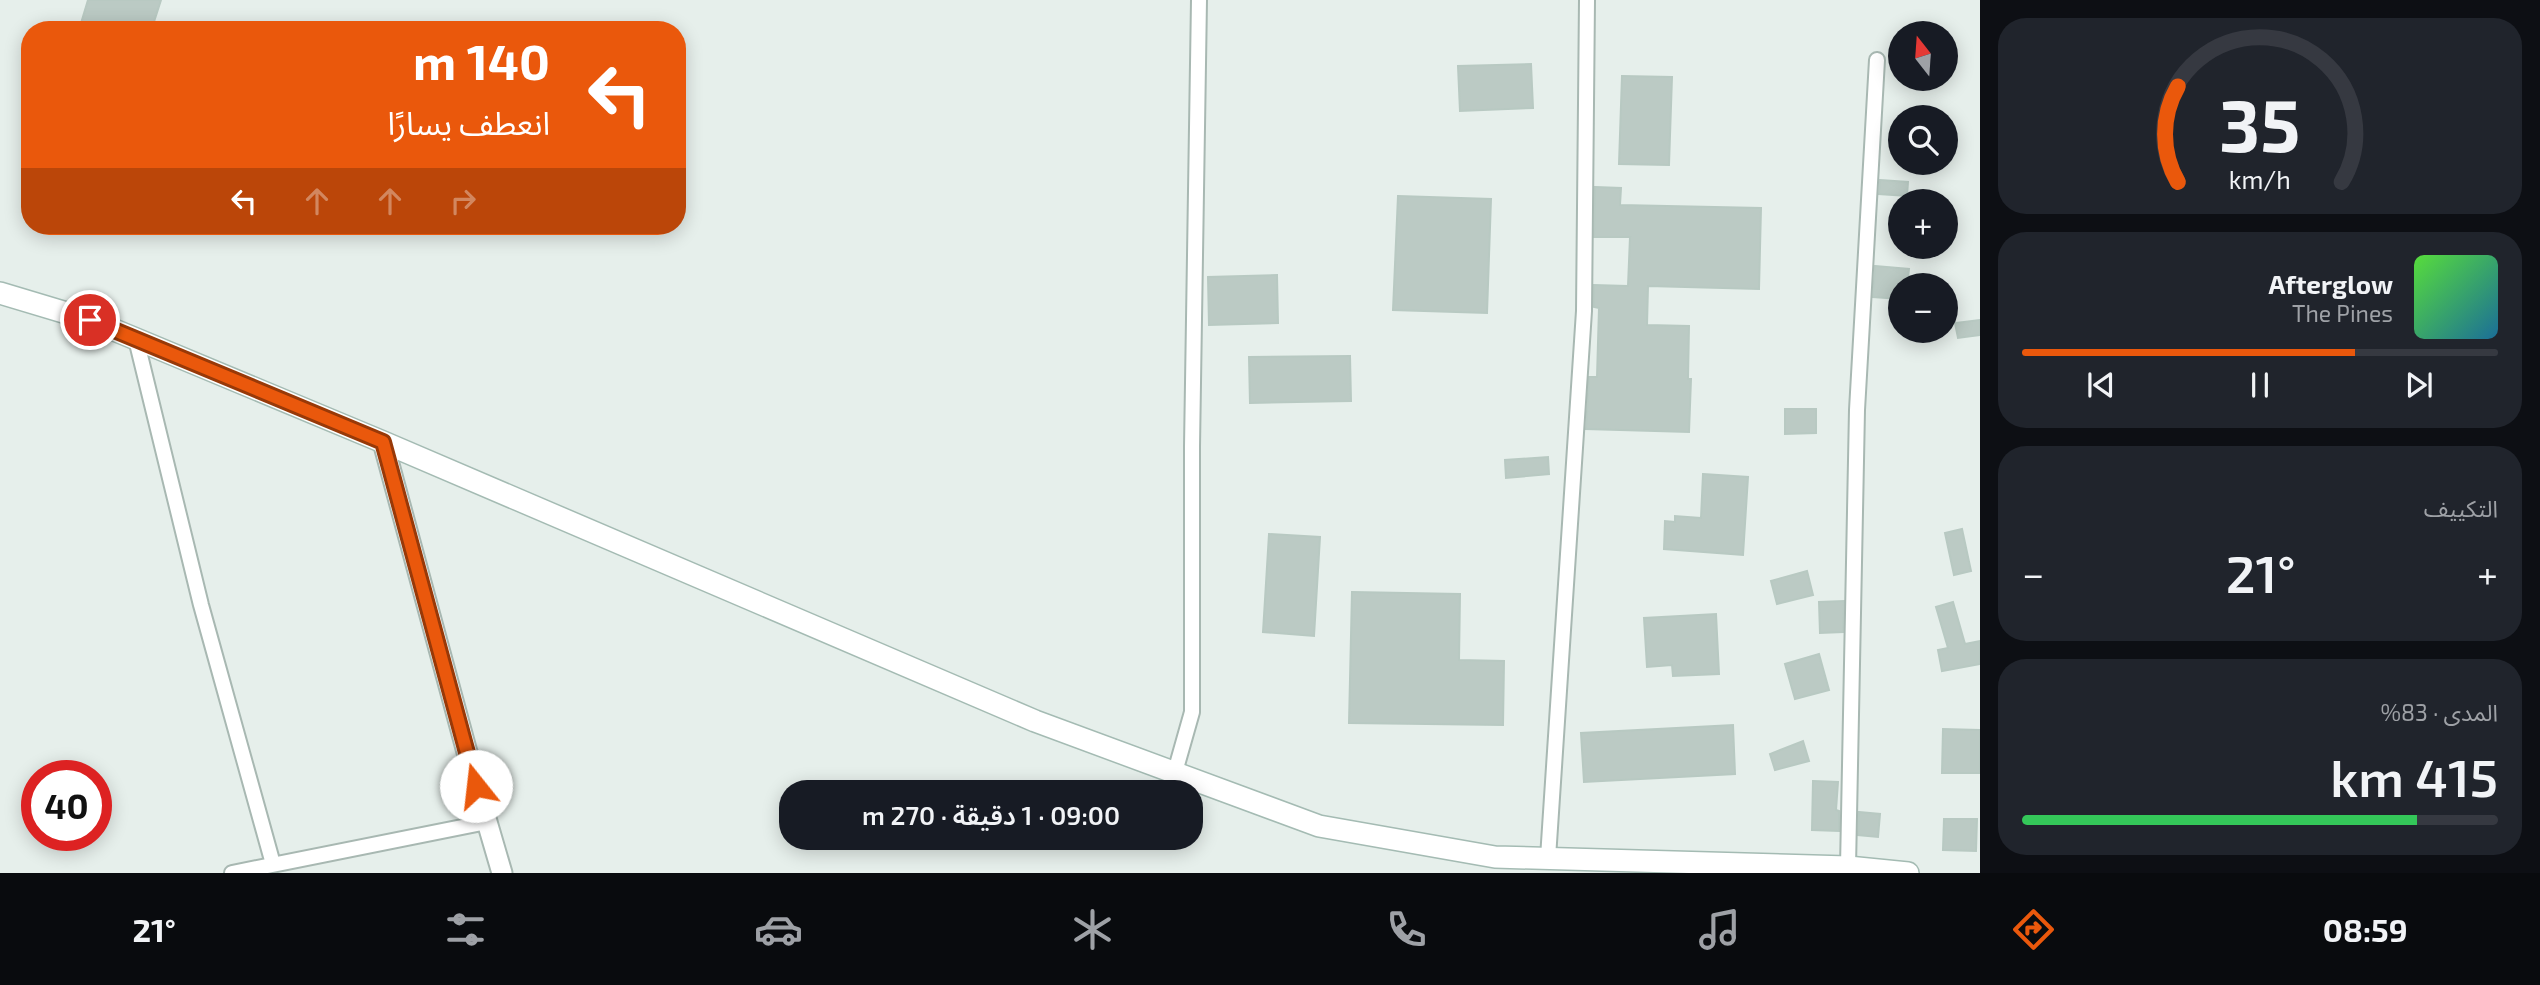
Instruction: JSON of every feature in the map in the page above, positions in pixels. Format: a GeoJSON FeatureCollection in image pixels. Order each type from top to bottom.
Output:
{"type":"FeatureCollection","features":[{"type":"Feature","properties":{"kind":"main road"},"geometry":{"type":"LineString","coordinates":[[0,293],[90,320],[136,339],[1035,721],[1319,826],[1495,858],[1848,867],[1908,873]]}},
{"type":"Feature","properties":{"kind":"street"},"geometry":{"type":"LineString","coordinates":[[1175,772],[1192,712],[1192,447],[1199,0]]}},
{"type":"Feature","properties":{"kind":"street"},"geometry":{"type":"LineString","coordinates":[[1548,858],[1584,311],[1587,0]]}},
{"type":"Feature","properties":{"kind":"street"},"geometry":{"type":"LineString","coordinates":[[1848,867],[1857,410],[1877,60]]}},
{"type":"Feature","properties":{"kind":"street"},"geometry":{"type":"LineString","coordinates":[[136,339],[201,606],[273,864]]}},
{"type":"Feature","properties":{"kind":"street"},"geometry":{"type":"LineString","coordinates":[[383,442],[502,873]]}},
{"type":"Feature","properties":{"kind":"street"},"geometry":{"type":"LineString","coordinates":[[232,873],[487,822]]}},
{"type":"Feature","properties":{"kind":"building"},"geometry":{"type":"Polygon","coordinates":[[[88,0],[161,0],[154,21],[82,21],[88,0]]]}},
{"type":"Feature","properties":{"kind":"building"},"geometry":{"type":"Polygon","coordinates":[[[1531,64],[1533,108],[1460,111],[1458,66],[1531,64]]]}},
{"type":"Feature","properties":{"kind":"building"},"geometry":{"type":"Polygon","coordinates":[[[1622,76],[1672,77],[1669,165],[1619,164],[1622,76]]]}},
{"type":"Feature","properties":{"kind":"building"},"geometry":{"type":"Polygon","coordinates":[[[1880,180],[1908,182],[1908,189],[1888,189],[1888,195],[1879,194],[1880,180]]]}},
{"type":"Feature","properties":{"kind":"building"},"geometry":{"type":"Polygon","coordinates":[[[1595,187],[1621,188],[1620,205],[1761,208],[1759,289],[1648,286],[1647,325],[1689,326],[1689,432],[1586,429],[1589,377],[1597,377],[1599,308],[1594,307],[1594,285],[1628,286],[1630,237],[1594,237],[1595,187]]]}},
{"type":"Feature","properties":{"kind":"building"},"geometry":{"type":"Polygon","coordinates":[[[1398,196],[1491,199],[1487,313],[1393,310],[1398,196]]]}},
{"type":"Feature","properties":{"kind":"building"},"geometry":{"type":"Polygon","coordinates":[[[1875,266],[1909,269],[1908,273],[1888,273],[1888,298],[1873,297],[1875,266]]]}},
{"type":"Feature","properties":{"kind":"building"},"geometry":{"type":"Polygon","coordinates":[[[1277,275],[1278,323],[1209,325],[1208,277],[1277,275]]]}},
{"type":"Feature","properties":{"kind":"building"},"geometry":{"type":"Polygon","coordinates":[[[1980,320],[1980,335],[1958,338],[1958,323],[1980,320]]]}},
{"type":"Feature","properties":{"kind":"building"},"geometry":{"type":"Polygon","coordinates":[[[1350,356],[1351,401],[1250,403],[1249,357],[1350,356]]]}},
{"type":"Feature","properties":{"kind":"building"},"geometry":{"type":"Polygon","coordinates":[[[1785,409],[1816,409],[1816,433],[1785,434],[1785,409]]]}},
{"type":"Feature","properties":{"kind":"building"},"geometry":{"type":"Polygon","coordinates":[[[1548,457],[1549,474],[1506,478],[1505,460],[1548,457]]]}},
{"type":"Feature","properties":{"kind":"building"},"geometry":{"type":"Polygon","coordinates":[[[1703,474],[1748,477],[1743,555],[1664,549],[1665,521],[1675,522],[1675,516],[1701,518],[1703,474]]]}},
{"type":"Feature","properties":{"kind":"building"},"geometry":{"type":"Polygon","coordinates":[[[1962,529],[1971,571],[1954,575],[1945,533],[1962,529]]]}},
{"type":"Feature","properties":{"kind":"building"},"geometry":{"type":"Polygon","coordinates":[[[1269,534],[1320,537],[1314,636],[1263,632],[1269,534]]]}},
{"type":"Feature","properties":{"kind":"building"},"geometry":{"type":"Polygon","coordinates":[[[1807,571],[1813,595],[1777,604],[1771,581],[1807,571]]]}},
{"type":"Feature","properties":{"kind":"building"},"geometry":{"type":"Polygon","coordinates":[[[1352,592],[1460,594],[1459,660],[1504,661],[1503,725],[1349,723],[1352,592]]]}},
{"type":"Feature","properties":{"kind":"building"},"geometry":{"type":"Polygon","coordinates":[[[1844,601],[1843,632],[1820,633],[1819,602],[1844,601]]]}},
{"type":"Feature","properties":{"kind":"building"},"geometry":{"type":"Polygon","coordinates":[[[1953,602],[1965,644],[1980,641],[1980,664],[1942,671],[1938,650],[1948,648],[1936,607],[1953,602]]]}},
{"type":"Feature","properties":{"kind":"building"},"geometry":{"type":"Polygon","coordinates":[[[1716,614],[1719,674],[1673,676],[1672,665],[1647,667],[1644,618],[1716,614]]]}},
{"type":"Feature","properties":{"kind":"building"},"geometry":{"type":"Polygon","coordinates":[[[1819,654],[1829,690],[1795,699],[1785,664],[1819,654]]]}},
{"type":"Feature","properties":{"kind":"building"},"geometry":{"type":"Polygon","coordinates":[[[1733,725],[1735,774],[1584,782],[1581,733],[1733,725]]]}},
{"type":"Feature","properties":{"kind":"building"},"geometry":{"type":"Polygon","coordinates":[[[1943,729],[1980,730],[1980,773],[1942,773],[1943,729]]]}},
{"type":"Feature","properties":{"kind":"building"},"geometry":{"type":"Polygon","coordinates":[[[1803,741],[1809,761],[1775,770],[1770,754],[1803,741]]]}},
{"type":"Feature","properties":{"kind":"building"},"geometry":{"type":"Polygon","coordinates":[[[1813,781],[1838,782],[1836,810],[1839,811],[1839,831],[1812,830],[1813,781]]]}},
{"type":"Feature","properties":{"kind":"building"},"geometry":{"type":"Polygon","coordinates":[[[1859,812],[1880,814],[1878,837],[1858,835],[1859,812]]]}},
{"type":"Feature","properties":{"kind":"building"},"geometry":{"type":"Polygon","coordinates":[[[1944,819],[1977,819],[1976,851],[1943,850],[1944,819]]]}},
{"type":"Feature","properties":{"kind":"route"},"geometry":{"type":"LineString","coordinates":[[90,320],[383,442],[476,786]]}}]}
